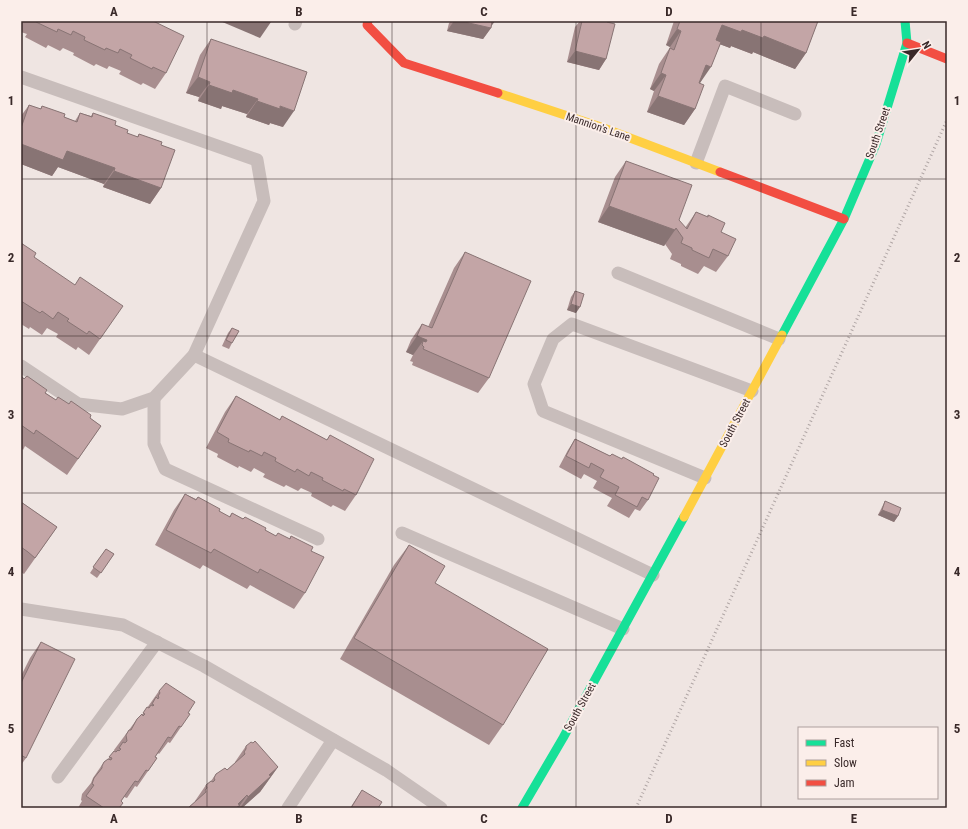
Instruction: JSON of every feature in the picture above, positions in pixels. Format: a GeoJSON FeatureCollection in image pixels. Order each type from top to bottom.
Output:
{"type":"FeatureCollection","features":[{"type":"Feature","properties":{"kind":"main road","name":"Mannion's Lane"},"geometry":{"type":"LineString","coordinates":[[368,21],[367,25],[404,62],[601,127],[844,219]]}},
{"type":"Feature","properties":{"kind":"main road","name":"South Street"},"geometry":{"type":"LineString","coordinates":[[522,808],[563,738],[653,575],[844,219],[876,144],[907,43],[905,21]]}},
{"type":"Feature","properties":{"kind":"main road"},"geometry":{"type":"LineString","coordinates":[[907,43],[947,59]]}},
{"type":"Feature","properties":{"kind":"lane"},"geometry":{"type":"LineString","coordinates":[[21,78],[257,160],[264,201],[194,355],[154,398],[122,409],[78,404],[21,366]]}},
{"type":"Feature","properties":{"kind":"lane"},"geometry":{"type":"LineString","coordinates":[[696,163],[725,86],[796,114]]}},
{"type":"Feature","properties":{"kind":"lane"},"geometry":{"type":"LineString","coordinates":[[618,273],[780,339]]}},
{"type":"Feature","properties":{"kind":"lane"},"geometry":{"type":"LineString","coordinates":[[705,478],[543,411],[534,384],[553,339],[572,324],[752,391]]}},
{"type":"Feature","properties":{"kind":"lane"},"geometry":{"type":"LineString","coordinates":[[194,355],[653,575]]}},
{"type":"Feature","properties":{"kind":"lane"},"geometry":{"type":"LineString","coordinates":[[154,398],[154,444],[165,469],[318,539]]}},
{"type":"Feature","properties":{"kind":"lane"},"geometry":{"type":"LineString","coordinates":[[402,533],[623,629]]}},
{"type":"Feature","properties":{"kind":"lane"},"geometry":{"type":"LineString","coordinates":[[21,609],[123,625],[204,666],[386,770],[441,808]]}},
{"type":"Feature","properties":{"kind":"lane"},"geometry":{"type":"LineString","coordinates":[[58,777],[157,642]]}},
{"type":"Feature","properties":{"kind":"lane"},"geometry":{"type":"LineString","coordinates":[[288,808],[333,740]]}},
{"type":"Feature","properties":{"kind":"building"},"geometry":{"type":"Polygon","coordinates":[[[36,21],[153,21],[184,36],[166,73],[153,67],[152,69],[130,58],[132,55],[120,49],[118,53],[106,48],[105,50],[84,40],[85,37],[73,31],[71,35],[58,29],[57,32],[36,21]]]}},
{"type":"Feature","properties":{"kind":"building"},"geometry":{"type":"Polygon","coordinates":[[[460,21],[492,21],[491,28],[460,21]]]}},
{"type":"Feature","properties":{"kind":"building"},"geometry":{"type":"Polygon","coordinates":[[[582,21],[607,21],[615,24],[606,59],[575,51],[582,21]]]}},
{"type":"Feature","properties":{"kind":"building"},"geometry":{"type":"Polygon","coordinates":[[[680,21],[818,21],[806,53],[764,36],[763,38],[742,30],[741,32],[722,25],[716,40],[721,42],[711,67],[706,65],[699,83],[704,85],[695,109],[658,96],[666,75],[661,73],[670,48],[674,50],[681,31],[677,29],[680,21]]]}},
{"type":"Feature","properties":{"kind":"building"},"geometry":{"type":"Polygon","coordinates":[[[211,39],[307,72],[294,111],[280,106],[280,109],[257,101],[258,99],[233,90],[232,93],[209,85],[210,82],[198,77],[211,39]]]}},
{"type":"Feature","properties":{"kind":"building"},"geometry":{"type":"Polygon","coordinates":[[[29,105],[41,109],[42,106],[65,114],[64,117],[77,122],[80,113],[92,117],[93,113],[116,121],[115,125],[128,130],[127,133],[138,137],[139,134],[162,142],[161,145],[175,150],[161,188],[114,171],[115,168],[67,151],[63,160],[21,144],[21,128],[29,105]]]}},
{"type":"Feature","properties":{"kind":"building"},"geometry":{"type":"Polygon","coordinates":[[[626,161],[692,185],[679,220],[687,229],[696,212],[708,217],[708,215],[725,223],[721,232],[736,239],[728,256],[713,249],[709,258],[681,243],[683,238],[676,228],[675,230],[609,206],[626,161]]]}},
{"type":"Feature","properties":{"kind":"building"},"geometry":{"type":"Polygon","coordinates":[[[21,243],[36,253],[34,257],[75,285],[80,277],[123,306],[100,339],[89,331],[87,334],[67,321],[69,319],[58,312],[53,319],[42,311],[40,313],[21,301],[21,243]]]}},
{"type":"Feature","properties":{"kind":"building"},"geometry":{"type":"Polygon","coordinates":[[[465,252],[531,281],[489,378],[423,349],[423,341],[426,342],[427,340],[417,336],[422,324],[432,328],[465,252]]]}},
{"type":"Feature","properties":{"kind":"building"},"geometry":{"type":"Polygon","coordinates":[[[575,291],[584,294],[580,307],[571,304],[575,291]]]}},
{"type":"Feature","properties":{"kind":"building"},"geometry":{"type":"Polygon","coordinates":[[[232,328],[239,331],[232,343],[226,340],[232,328]]]}},
{"type":"Feature","properties":{"kind":"building"},"geometry":{"type":"Polygon","coordinates":[[[21,376],[24,379],[27,376],[47,390],[45,393],[56,400],[58,397],[69,404],[71,401],[91,415],[90,418],[101,426],[78,459],[36,430],[34,434],[21,425],[21,376]]]}},
{"type":"Feature","properties":{"kind":"building"},"geometry":{"type":"Polygon","coordinates":[[[236,396],[280,420],[282,416],[327,440],[330,435],[374,459],[356,495],[344,489],[343,491],[322,480],[323,478],[311,472],[309,476],[297,469],[295,472],[275,461],[276,458],[264,452],[262,456],[250,450],[249,452],[228,442],[229,439],[217,432],[236,396]]]}},
{"type":"Feature","properties":{"kind":"building"},"geometry":{"type":"Polygon","coordinates":[[[575,439],[610,456],[612,454],[622,459],[623,457],[659,478],[648,500],[642,497],[637,507],[615,495],[619,487],[600,477],[604,470],[591,463],[589,468],[566,456],[575,439]]]}},
{"type":"Feature","properties":{"kind":"building"},"geometry":{"type":"Polygon","coordinates":[[[185,494],[196,500],[198,497],[220,509],[219,511],[230,517],[232,513],[243,519],[245,517],[266,528],[265,530],[276,536],[278,533],[290,539],[291,536],[313,547],[311,551],[324,557],[305,593],[260,569],[258,573],[214,549],[211,553],[166,530],[185,494]]]}},
{"type":"Feature","properties":{"kind":"building"},"geometry":{"type":"Polygon","coordinates":[[[885,501],[901,508],[898,516],[882,510],[885,501]]]}},
{"type":"Feature","properties":{"kind":"building"},"geometry":{"type":"Polygon","coordinates":[[[21,502],[57,527],[35,558],[21,547],[21,502]]]}},
{"type":"Feature","properties":{"kind":"building"},"geometry":{"type":"Polygon","coordinates":[[[409,545],[445,566],[435,583],[548,649],[503,725],[354,638],[409,545]]]}},
{"type":"Feature","properties":{"kind":"building"},"geometry":{"type":"Polygon","coordinates":[[[106,549],[114,554],[101,573],[93,567],[106,549]]]}},
{"type":"Feature","properties":{"kind":"building"},"geometry":{"type":"Polygon","coordinates":[[[41,642],[75,659],[26,758],[21,755],[21,683],[41,642]]]}},
{"type":"Feature","properties":{"kind":"building"},"geometry":{"type":"Polygon","coordinates":[[[166,683],[195,702],[188,713],[190,714],[171,738],[168,737],[155,757],[157,758],[138,782],[135,781],[121,801],[123,803],[119,808],[104,808],[86,796],[94,785],[92,784],[94,778],[102,768],[104,762],[108,759],[111,760],[112,758],[109,757],[114,751],[116,752],[121,749],[119,748],[123,742],[125,743],[127,741],[126,735],[129,730],[131,730],[137,719],[142,714],[143,716],[145,714],[143,713],[147,707],[149,708],[151,705],[154,705],[152,704],[156,697],[158,699],[160,693],[159,691],[166,683]]]}},
{"type":"Feature","properties":{"kind":"building"},"geometry":{"type":"Polygon","coordinates":[[[255,741],[278,767],[269,775],[271,776],[248,797],[247,795],[236,808],[188,808],[206,792],[206,785],[215,780],[214,778],[216,774],[225,768],[227,770],[245,754],[244,752],[246,746],[255,741]]]}},
{"type":"Feature","properties":{"kind":"building"},"geometry":{"type":"Polygon","coordinates":[[[362,790],[382,802],[378,808],[351,808],[362,790]]]}},
{"type":"Feature","properties":{"kind":"railway"},"geometry":{"type":"LineString","coordinates":[[636,808],[947,120]]}},
{"type":"Feature","properties":{"kind":"traffic: fast"},"geometry":{"type":"LineString","coordinates":[[782,335],[844,219],[876,144],[907,43],[905,21]]}},
{"type":"Feature","properties":{"kind":"traffic: fast"},"geometry":{"type":"LineString","coordinates":[[522,808],[563,738],[684,517]]}},
{"type":"Feature","properties":{"kind":"traffic: slow"},"geometry":{"type":"LineString","coordinates":[[498,93],[601,127],[720,172]]}},
{"type":"Feature","properties":{"kind":"traffic: slow"},"geometry":{"type":"LineString","coordinates":[[684,517],[782,335]]}},
{"type":"Feature","properties":{"kind":"traffic: jam"},"geometry":{"type":"LineString","coordinates":[[368,21],[367,25],[404,63],[498,93]]}},
{"type":"Feature","properties":{"kind":"traffic: jam"},"geometry":{"type":"LineString","coordinates":[[907,43],[947,59]]}},
{"type":"Feature","properties":{"kind":"traffic: jam"},"geometry":{"type":"LineString","coordinates":[[720,172],[844,219]]}}]}
